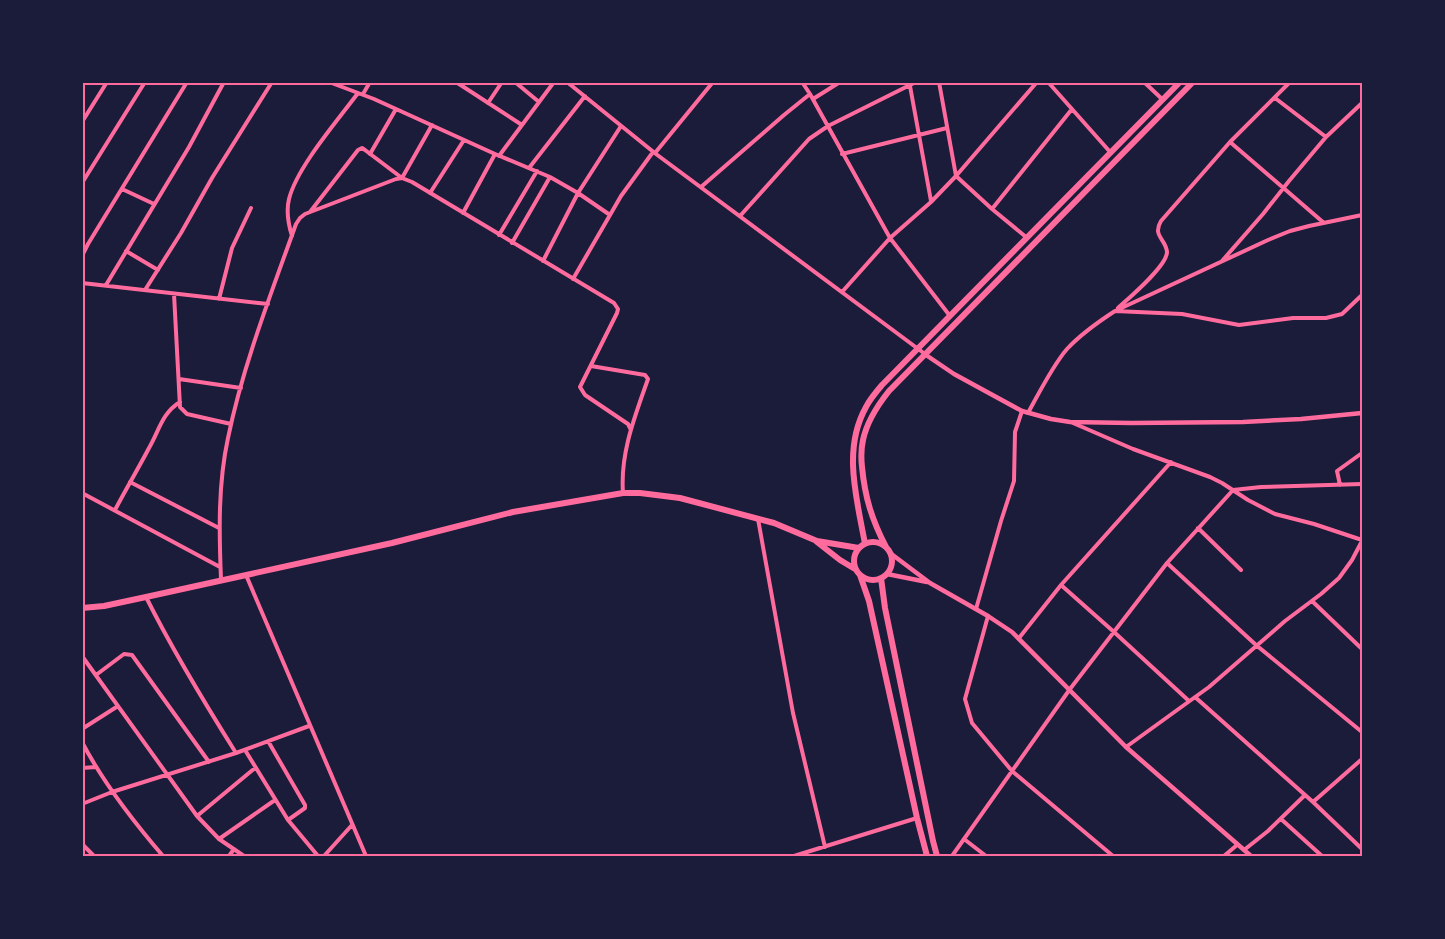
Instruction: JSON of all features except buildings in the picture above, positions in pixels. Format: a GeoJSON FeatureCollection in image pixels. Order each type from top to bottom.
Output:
{"type":"FeatureCollection","features":[{"type":"Feature","properties":{"kind":"main road"},"geometry":{"type":"LineString","coordinates":[[862,546],[853,453],[855,438],[865,408],[873,396],[1180,82]]}},
{"type":"Feature","properties":{"kind":"main road"},"geometry":{"type":"LineString","coordinates":[[817,541],[866,579],[874,580],[884,576],[891,568],[892,560],[869,508],[861,456],[863,440],[879,404],[889,391],[1193,82]]}},
{"type":"Feature","properties":{"kind":"main road"},"geometry":{"type":"LineString","coordinates":[[82,609],[392,543],[513,512],[623,493],[680,498],[774,523],[817,541],[862,546]]}},
{"type":"Feature","properties":{"kind":"main road"},"geometry":{"type":"LineString","coordinates":[[888,550],[879,543],[872,542],[862,546],[855,554],[854,562],[869,601],[927,856]]}},
{"type":"Feature","properties":{"kind":"main road"},"geometry":{"type":"LineString","coordinates":[[884,576],[885,608],[937,856]]}},
{"type":"Feature","properties":{"kind":"street"},"geometry":{"type":"LineString","coordinates":[[82,122],[107,82]]}},
{"type":"Feature","properties":{"kind":"street"},"geometry":{"type":"LineString","coordinates":[[82,183],[145,82]]}},
{"type":"Feature","properties":{"kind":"street"},"geometry":{"type":"LineString","coordinates":[[82,256],[187,82]]}},
{"type":"Feature","properties":{"kind":"street"},"geometry":{"type":"LineString","coordinates":[[106,285],[189,147],[224,82]]}},
{"type":"Feature","properties":{"kind":"street"},"geometry":{"type":"LineString","coordinates":[[145,291],[272,82]]}},
{"type":"Feature","properties":{"kind":"street"},"geometry":{"type":"LineString","coordinates":[[329,82],[340,84],[550,177],[610,215]]}},
{"type":"Feature","properties":{"kind":"street"},"geometry":{"type":"LineString","coordinates":[[292,236],[288,220],[289,198],[298,179],[308,161],[370,82]]}},
{"type":"Feature","properties":{"kind":"street"},"geometry":{"type":"LineString","coordinates":[[456,82],[522,125]]}},
{"type":"Feature","properties":{"kind":"street"},"geometry":{"type":"LineString","coordinates":[[488,103],[502,82]]}},
{"type":"Feature","properties":{"kind":"street"},"geometry":{"type":"LineString","coordinates":[[515,82],[539,102]]}},
{"type":"Feature","properties":{"kind":"street"},"geometry":{"type":"LineString","coordinates":[[463,213],[497,155],[554,82]]}},
{"type":"Feature","properties":{"kind":"street"},"geometry":{"type":"LineString","coordinates":[[567,82],[701,188],[926,354],[954,374],[1025,412],[1051,420],[1070,422],[1132,423],[1243,422],[1362,413]]}},
{"type":"Feature","properties":{"kind":"street"},"geometry":{"type":"LineString","coordinates":[[573,279],[621,196],[654,152],[713,82]]}},
{"type":"Feature","properties":{"kind":"street"},"geometry":{"type":"LineString","coordinates":[[802,82],[890,237],[950,316]]}},
{"type":"Feature","properties":{"kind":"street"},"geometry":{"type":"LineString","coordinates":[[701,188],[784,115],[840,82]]}},
{"type":"Feature","properties":{"kind":"street"},"geometry":{"type":"LineString","coordinates":[[740,216],[805,142],[828,126],[916,82]]}},
{"type":"Feature","properties":{"kind":"street"},"geometry":{"type":"LineString","coordinates":[[939,82],[956,176],[1026,237]]}},
{"type":"Feature","properties":{"kind":"street"},"geometry":{"type":"LineString","coordinates":[[842,292],[890,237],[931,202],[956,176],[1037,82]]}},
{"type":"Feature","properties":{"kind":"street"},"geometry":{"type":"LineString","coordinates":[[1048,82],[1111,153]]}},
{"type":"Feature","properties":{"kind":"street"},"geometry":{"type":"LineString","coordinates":[[1144,82],[1163,100]]}},
{"type":"Feature","properties":{"kind":"street"},"geometry":{"type":"LineString","coordinates":[[1115,311],[1158,270],[1167,255],[1158,227],[1230,142],[1290,82]]}},
{"type":"Feature","properties":{"kind":"street"},"geometry":{"type":"LineString","coordinates":[[910,86],[931,202]]}},
{"type":"Feature","properties":{"kind":"street"},"geometry":{"type":"LineString","coordinates":[[529,168],[585,96]]}},
{"type":"Feature","properties":{"kind":"street"},"geometry":{"type":"LineString","coordinates":[[1275,98],[1326,137]]}},
{"type":"Feature","properties":{"kind":"street"},"geometry":{"type":"LineString","coordinates":[[1220,263],[1326,137],[1362,103]]}},
{"type":"Feature","properties":{"kind":"street"},"geometry":{"type":"LineString","coordinates":[[370,154],[396,109]]}},
{"type":"Feature","properties":{"kind":"street"},"geometry":{"type":"LineString","coordinates":[[992,209],[1072,109]]}},
{"type":"Feature","properties":{"kind":"street"},"geometry":{"type":"LineString","coordinates":[[402,178],[432,125]]}},
{"type":"Feature","properties":{"kind":"street"},"geometry":{"type":"LineString","coordinates":[[543,261],[578,193],[621,126]]}},
{"type":"Feature","properties":{"kind":"street"},"geometry":{"type":"LineString","coordinates":[[842,154],[947,128]]}},
{"type":"Feature","properties":{"kind":"street"},"geometry":{"type":"LineString","coordinates":[[430,193],[464,140]]}},
{"type":"Feature","properties":{"kind":"street"},"geometry":{"type":"LineString","coordinates":[[1230,142],[1325,223]]}},
{"type":"Feature","properties":{"kind":"street"},"geometry":{"type":"LineString","coordinates":[[310,212],[358,150],[362,148],[402,178],[614,303],[618,309],[580,387],[585,395],[628,424],[630,428]]}},
{"type":"Feature","properties":{"kind":"street"},"geometry":{"type":"LineString","coordinates":[[499,235],[537,171]]}},
{"type":"Feature","properties":{"kind":"street"},"geometry":{"type":"LineString","coordinates":[[512,243],[550,177]]}},
{"type":"Feature","properties":{"kind":"street"},"geometry":{"type":"LineString","coordinates":[[221,579],[219,509],[227,439],[250,354],[300,218],[310,212],[402,178]]}},
{"type":"Feature","properties":{"kind":"street"},"geometry":{"type":"LineString","coordinates":[[122,189],[154,204]]}},
{"type":"Feature","properties":{"kind":"street"},"geometry":{"type":"LineString","coordinates":[[219,299],[232,248],[251,208]]}},
{"type":"Feature","properties":{"kind":"street"},"geometry":{"type":"LineString","coordinates":[[976,609],[1014,481],[1016,432],[1025,412],[1067,350],[1097,322],[1115,311],[1268,240],[1290,231],[1362,215]]}},
{"type":"Feature","properties":{"kind":"street"},"geometry":{"type":"LineString","coordinates":[[126,251],[158,270]]}},
{"type":"Feature","properties":{"kind":"street"},"geometry":{"type":"LineString","coordinates":[[82,283],[267,304]]}},
{"type":"Feature","properties":{"kind":"street"},"geometry":{"type":"LineString","coordinates":[[174,294],[180,407],[187,414],[231,424]]}},
{"type":"Feature","properties":{"kind":"street"},"geometry":{"type":"LineString","coordinates":[[1115,311],[1182,314],[1239,325],[1293,318],[1326,318],[1342,314],[1362,295]]}},
{"type":"Feature","properties":{"kind":"street"},"geometry":{"type":"LineString","coordinates":[[591,366],[645,375],[648,379],[630,428],[622,476],[623,493]]}},
{"type":"Feature","properties":{"kind":"street"},"geometry":{"type":"LineString","coordinates":[[179,379],[241,388]]}},
{"type":"Feature","properties":{"kind":"street"},"geometry":{"type":"LineString","coordinates":[[115,510],[164,418],[171,408],[180,402]]}},
{"type":"Feature","properties":{"kind":"street"},"geometry":{"type":"LineString","coordinates":[[1070,422],[1133,449],[1210,477],[1248,501],[1275,514],[1314,524],[1362,541],[1339,578],[1312,602],[1256,645],[1195,697],[1126,747]]}},
{"type":"Feature","properties":{"kind":"street"},"geometry":{"type":"LineString","coordinates":[[1340,485],[1337,471],[1362,453]]}},
{"type":"Feature","properties":{"kind":"street"},"geometry":{"type":"LineString","coordinates":[[1019,638],[1061,585],[1171,462]]}},
{"type":"Feature","properties":{"kind":"street"},"geometry":{"type":"LineString","coordinates":[[130,482],[219,528]]}},
{"type":"Feature","properties":{"kind":"street"},"geometry":{"type":"LineString","coordinates":[[952,856],[1070,689],[1167,563],[1233,490],[1362,484]]}},
{"type":"Feature","properties":{"kind":"street"},"geometry":{"type":"LineString","coordinates":[[82,493],[220,567]]}},
{"type":"Feature","properties":{"kind":"street"},"geometry":{"type":"LineString","coordinates":[[758,518],[793,713],[825,847]]}},
{"type":"Feature","properties":{"kind":"street"},"geometry":{"type":"LineString","coordinates":[[1198,528],[1240,570]]}},
{"type":"Feature","properties":{"kind":"street"},"geometry":{"type":"LineString","coordinates":[[888,550],[930,583],[988,616],[1019,638],[1126,747],[1251,856]]}},
{"type":"Feature","properties":{"kind":"street"},"geometry":{"type":"LineString","coordinates":[[1167,563],[1256,645],[1362,732]]}},
{"type":"Feature","properties":{"kind":"street"},"geometry":{"type":"LineString","coordinates":[[246,574],[366,856]]}},
{"type":"Feature","properties":{"kind":"street"},"geometry":{"type":"LineString","coordinates":[[884,576],[930,583]]}},
{"type":"Feature","properties":{"kind":"street"},"geometry":{"type":"LineString","coordinates":[[1061,585],[1188,701]]}},
{"type":"Feature","properties":{"kind":"street"},"geometry":{"type":"LineString","coordinates":[[146,597],[193,685],[236,753]]}},
{"type":"Feature","properties":{"kind":"street"},"geometry":{"type":"LineString","coordinates":[[1312,602],[1362,649]]}},
{"type":"Feature","properties":{"kind":"street"},"geometry":{"type":"LineString","coordinates":[[988,616],[965,699],[972,723],[1012,771],[1113,856]]}},
{"type":"Feature","properties":{"kind":"street"},"geometry":{"type":"LineString","coordinates":[[96,675],[124,654],[132,655],[209,762]]}},
{"type":"Feature","properties":{"kind":"street"},"geometry":{"type":"LineString","coordinates":[[82,656],[197,816],[219,839],[244,856]]}},
{"type":"Feature","properties":{"kind":"street"},"geometry":{"type":"LineString","coordinates":[[1195,697],[1362,849]]}},
{"type":"Feature","properties":{"kind":"street"},"geometry":{"type":"LineString","coordinates":[[82,729],[118,706]]}},
{"type":"Feature","properties":{"kind":"street"},"geometry":{"type":"LineString","coordinates":[[82,804],[112,792],[245,750],[309,726]]}},
{"type":"Feature","properties":{"kind":"street"},"geometry":{"type":"LineString","coordinates":[[268,741],[305,805],[305,808],[288,820]]}},
{"type":"Feature","properties":{"kind":"street"},"geometry":{"type":"LineString","coordinates":[[82,742],[112,792],[163,856]]}},
{"type":"Feature","properties":{"kind":"street"},"geometry":{"type":"LineString","coordinates":[[245,750],[288,820],[318,856]]}},
{"type":"Feature","properties":{"kind":"street"},"geometry":{"type":"LineString","coordinates":[[1313,802],[1362,759]]}},
{"type":"Feature","properties":{"kind":"street"},"geometry":{"type":"LineString","coordinates":[[82,768],[96,767]]}},
{"type":"Feature","properties":{"kind":"street"},"geometry":{"type":"LineString","coordinates":[[197,816],[255,768]]}},
{"type":"Feature","properties":{"kind":"street"},"geometry":{"type":"LineString","coordinates":[[1243,850],[1281,819],[1305,795]]}},
{"type":"Feature","properties":{"kind":"street"},"geometry":{"type":"LineString","coordinates":[[219,839],[275,800]]}},
{"type":"Feature","properties":{"kind":"street"},"geometry":{"type":"LineString","coordinates":[[794,856],[917,818]]}},
{"type":"Feature","properties":{"kind":"street"},"geometry":{"type":"LineString","coordinates":[[1281,819],[1322,856]]}},
{"type":"Feature","properties":{"kind":"street"},"geometry":{"type":"LineString","coordinates":[[324,856],[352,825]]}},
{"type":"Feature","properties":{"kind":"street"},"geometry":{"type":"LineString","coordinates":[[964,839],[986,856]]}},
{"type":"Feature","properties":{"kind":"street"},"geometry":{"type":"LineString","coordinates":[[82,844],[94,856]]}},
{"type":"Feature","properties":{"kind":"street"},"geometry":{"type":"LineString","coordinates":[[1224,856],[1237,845]]}},
{"type":"Feature","properties":{"kind":"street"},"geometry":{"type":"LineString","coordinates":[[229,856],[234,849]]}}]}
